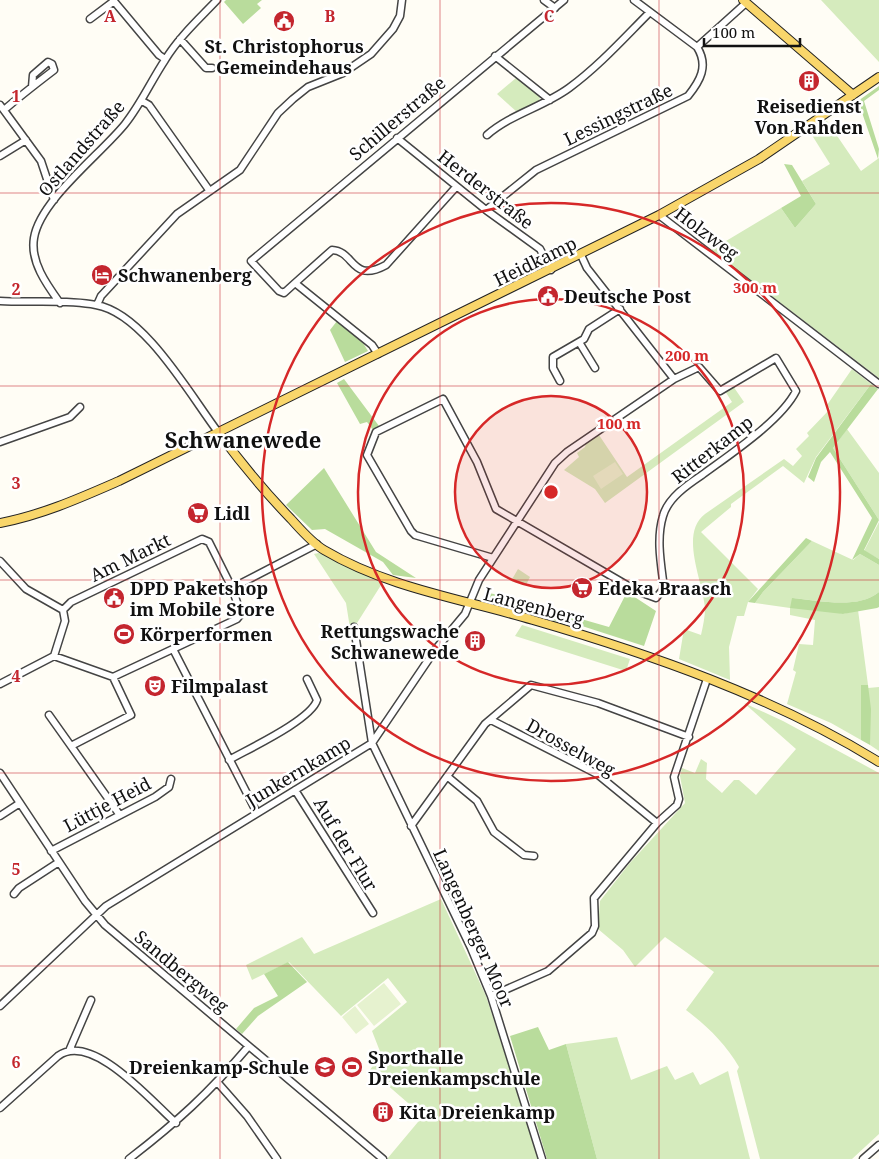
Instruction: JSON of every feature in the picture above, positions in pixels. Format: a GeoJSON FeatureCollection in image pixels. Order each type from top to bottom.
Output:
{"type":"FeatureCollection","features":[{"type":"Feature","properties":{"kind":"main road"},"geometry":{"type":"LineString","coordinates":[[745,2],[852,95]]}},
{"type":"Feature","properties":{"kind":"main road","name":"Heidkamp"},"geometry":{"type":"LineString","coordinates":[[0,523],[29,518],[65,505],[581,255],[659,215],[759,159],[879,77]]}},
{"type":"Feature","properties":{"kind":"main road","name":"Langenberg"},"geometry":{"type":"LineString","coordinates":[[218,432],[260,486],[317,544],[364,569],[396,582],[591,637],[707,679],[796,718],[879,762]]}},
{"type":"Feature","properties":{"kind":"street","name":"Ostlandstraße"},"geometry":{"type":"LineString","coordinates":[[60,303],[40,270],[34,251],[37,228],[54,200],[124,125],[142,101],[165,59],[180,39],[217,0]]}},
{"type":"Feature","properties":{"kind":"street"},"geometry":{"type":"LineString","coordinates":[[97,305],[101,296],[177,214],[240,170],[278,113],[293,98],[308,87],[343,73],[371,54],[393,29],[400,16],[402,0]]}},
{"type":"Feature","properties":{"kind":"street"},"geometry":{"type":"LineString","coordinates":[[544,0],[554,8]]}},
{"type":"Feature","properties":{"kind":"street","name":"Schillerstraße"},"geometry":{"type":"LineString","coordinates":[[294,283],[284,293],[251,261],[564,0]]}},
{"type":"Feature","properties":{"kind":"street"},"geometry":{"type":"LineString","coordinates":[[634,0],[697,47],[745,2]]}},
{"type":"Feature","properties":{"kind":"street"},"geometry":{"type":"LineString","coordinates":[[90,19],[114,1],[159,56],[165,59]]}},
{"type":"Feature","properties":{"kind":"street"},"geometry":{"type":"LineString","coordinates":[[487,135],[499,125],[550,100],[596,67],[650,12]]}},
{"type":"Feature","properties":{"kind":"street"},"geometry":{"type":"LineString","coordinates":[[180,39],[206,68],[212,68]]}},
{"type":"Feature","properties":{"kind":"street","name":"Lessingstraße"},"geometry":{"type":"LineString","coordinates":[[486,210],[536,170],[688,96],[701,78],[702,54],[697,47]]}},
{"type":"Feature","properties":{"kind":"street"},"geometry":{"type":"LineString","coordinates":[[495,56],[550,100]]}},
{"type":"Feature","properties":{"kind":"street"},"geometry":{"type":"LineString","coordinates":[[32,87],[2,107],[44,167],[54,200]]}},
{"type":"Feature","properties":{"kind":"street"},"geometry":{"type":"LineString","coordinates":[[142,101],[149,105],[209,190]]}},
{"type":"Feature","properties":{"kind":"street","name":"Herderstraße"},"geometry":{"type":"LineString","coordinates":[[397,138],[456,187],[540,249],[551,270]]}},
{"type":"Feature","properties":{"kind":"street"},"geometry":{"type":"LineString","coordinates":[[0,156],[26,140]]}},
{"type":"Feature","properties":{"kind":"street"},"geometry":{"type":"LineString","coordinates":[[378,354],[372,345],[294,283],[332,250],[337,250],[360,269],[374,272],[386,265],[456,187]]}},
{"type":"Feature","properties":{"kind":"street","name":"Holzweg"},"geometry":{"type":"LineString","coordinates":[[659,215],[879,384]]}},
{"type":"Feature","properties":{"kind":"street"},"geometry":{"type":"LineString","coordinates":[[581,255],[587,268],[674,379]]}},
{"type":"Feature","properties":{"kind":"street"},"geometry":{"type":"LineString","coordinates":[[0,301],[97,305],[120,315],[150,340],[218,432]]}},
{"type":"Feature","properties":{"kind":"street"},"geometry":{"type":"LineString","coordinates":[[560,381],[553,368],[553,357],[584,339],[589,329],[620,310]]}},
{"type":"Feature","properties":{"kind":"street"},"geometry":{"type":"LineString","coordinates":[[579,342],[595,368]]}},
{"type":"Feature","properties":{"kind":"street","name":"Ritterkamp"},"geometry":{"type":"LineString","coordinates":[[517,523],[637,591],[656,598],[664,588],[659,534],[663,515],[667,507],[683,489],[766,426],[796,391],[776,358],[720,391],[699,368],[674,379]]}},
{"type":"Feature","properties":{"kind":"street","name":"Junkernkamp"},"geometry":{"type":"LineString","coordinates":[[0,1006],[95,915],[372,743],[435,650],[461,621],[479,580],[556,463],[567,452],[674,379]]}},
{"type":"Feature","properties":{"kind":"street"},"geometry":{"type":"LineString","coordinates":[[493,558],[415,535],[410,531],[367,455],[376,432],[444,399],[477,462],[496,510],[517,523]]}},
{"type":"Feature","properties":{"kind":"street"},"geometry":{"type":"LineString","coordinates":[[0,442],[70,417],[80,408]]}},
{"type":"Feature","properties":{"kind":"street","name":"Am Markt"},"geometry":{"type":"LineString","coordinates":[[63,610],[72,602],[202,539],[209,542],[232,588],[241,614],[237,619],[113,677]]}},
{"type":"Feature","properties":{"kind":"street"},"geometry":{"type":"LineString","coordinates":[[232,588],[317,544]]}},
{"type":"Feature","properties":{"kind":"street"},"geometry":{"type":"LineString","coordinates":[[0,561],[26,588],[63,610],[65,621],[54,656],[0,684]]}},
{"type":"Feature","properties":{"kind":"street","name":"Langenberger Moor"},"geometry":{"type":"LineString","coordinates":[[354,627],[372,743],[471,948],[491,996],[542,1159]]}},
{"type":"Feature","properties":{"kind":"street"},"geometry":{"type":"LineString","coordinates":[[173,649],[257,813]]}},
{"type":"Feature","properties":{"kind":"street"},"geometry":{"type":"LineString","coordinates":[[54,656],[113,677],[131,715],[71,746]]}},
{"type":"Feature","properties":{"kind":"street"},"geometry":{"type":"LineString","coordinates":[[229,760],[298,720],[311,710],[317,700],[307,679]]}},
{"type":"Feature","properties":{"kind":"street"},"geometry":{"type":"LineString","coordinates":[[491,996],[548,971],[592,933],[594,926],[594,898],[657,823],[678,805],[679,799],[674,777],[707,679]]}},
{"type":"Feature","properties":{"kind":"street"},"geometry":{"type":"LineString","coordinates":[[411,826],[448,778],[485,724],[527,687],[535,685],[598,703],[688,737]]}},
{"type":"Feature","properties":{"kind":"street"},"geometry":{"type":"LineString","coordinates":[[49,715],[120,814]]}},
{"type":"Feature","properties":{"kind":"street","name":"Drosselweg"},"geometry":{"type":"LineString","coordinates":[[491,720],[597,774],[657,823]]}},
{"type":"Feature","properties":{"kind":"street","name":"Sandbergweg"},"geometry":{"type":"LineString","coordinates":[[0,773],[95,915],[382,1159]]}},
{"type":"Feature","properties":{"kind":"street"},"geometry":{"type":"LineString","coordinates":[[448,778],[477,801],[494,832],[524,855],[534,856]]}},
{"type":"Feature","properties":{"kind":"street","name":"Lüttje Heid"},"geometry":{"type":"LineString","coordinates":[[51,851],[155,797],[169,787],[171,779]]}},
{"type":"Feature","properties":{"kind":"street","name":"Auf der Flur"},"geometry":{"type":"LineString","coordinates":[[295,790],[372,913]]}},
{"type":"Feature","properties":{"kind":"street"},"geometry":{"type":"LineString","coordinates":[[0,816],[20,803]]}},
{"type":"Feature","properties":{"kind":"street"},"geometry":{"type":"LineString","coordinates":[[14,894],[19,888],[59,862]]}},
{"type":"Feature","properties":{"kind":"street"},"geometry":{"type":"LineString","coordinates":[[69,1050],[91,1000]]}},
{"type":"Feature","properties":{"kind":"street"},"geometry":{"type":"LineString","coordinates":[[129,1159],[176,1123],[218,1083],[248,1047]]}},
{"type":"Feature","properties":{"kind":"street"},"geometry":{"type":"LineString","coordinates":[[0,1108],[58,1056],[69,1050],[86,1051],[105,1061],[176,1123]]}},
{"type":"Feature","properties":{"kind":"street"},"geometry":{"type":"LineString","coordinates":[[218,1083],[246,1116],[277,1159]]}},
{"type":"Feature","properties":{"kind":"street"},"geometry":{"type":"LineString","coordinates":[[863,1159],[879,1145]]}},
{"type":"Feature","properties":{"kind":"green space"},"geometry":{"type":"Polygon","coordinates":[[[226,0],[262,0],[257,4],[261,8],[243,24],[224,2],[226,0]]]}},
{"type":"Feature","properties":{"kind":"green space"},"geometry":{"type":"Polygon","coordinates":[[[821,0],[879,0],[879,62],[821,0]]]}},
{"type":"Feature","properties":{"kind":"green space"},"geometry":{"type":"Polygon","coordinates":[[[516,78],[540,96],[539,103],[517,112],[497,94],[516,78]]]}},
{"type":"Feature","properties":{"kind":"green space"},"geometry":{"type":"Polygon","coordinates":[[[879,86],[879,90],[864,101],[879,149],[878,159],[858,101],[879,86]]]}},
{"type":"Feature","properties":{"kind":"green space"},"geometry":{"type":"Polygon","coordinates":[[[827,121],[861,171],[879,158],[879,378],[711,250],[781,208],[795,228],[816,204],[802,181],[830,164],[810,132],[827,121]]]}},
{"type":"Feature","properties":{"kind":"green space"},"geometry":{"type":"Polygon","coordinates":[[[784,164],[792,165],[816,204],[795,228],[781,208],[801,196],[784,164]]]}},
{"type":"Feature","properties":{"kind":"green space"},"geometry":{"type":"Polygon","coordinates":[[[337,321],[363,343],[368,351],[345,362],[330,330],[337,321]]]}},
{"type":"Feature","properties":{"kind":"green space"},"geometry":{"type":"Polygon","coordinates":[[[852,369],[871,384],[816,457],[804,483],[783,466],[731,504],[731,507],[701,532],[758,589],[748,602],[744,616],[737,616],[729,647],[730,680],[679,659],[684,629],[701,635],[704,618],[705,608],[693,545],[697,523],[705,514],[784,459],[793,466],[802,456],[796,449],[809,436],[807,433],[830,409],[827,405],[852,369]]]}},
{"type":"Feature","properties":{"kind":"green space"},"geometry":{"type":"Polygon","coordinates":[[[344,379],[379,426],[373,430],[367,422],[360,424],[337,383],[344,379]]]}},
{"type":"Feature","properties":{"kind":"green space"},"geometry":{"type":"Polygon","coordinates":[[[871,384],[878,389],[833,448],[879,520],[864,550],[879,559],[879,565],[860,554],[852,560],[872,518],[830,452],[821,462],[814,482],[808,477],[816,458],[871,384]]]}},
{"type":"Feature","properties":{"kind":"green space"},"geometry":{"type":"Polygon","coordinates":[[[733,386],[744,402],[605,503],[595,489],[564,470],[579,457],[577,453],[585,447],[586,443],[599,435],[627,477],[732,402],[725,391],[733,386]]]}},
{"type":"Feature","properties":{"kind":"green space"},"geometry":{"type":"Polygon","coordinates":[[[847,429],[879,473],[879,520],[833,448],[847,429]]]}},
{"type":"Feature","properties":{"kind":"green space"},"geometry":{"type":"Polygon","coordinates":[[[615,462],[623,474],[601,489],[593,476],[615,462]]]}},
{"type":"Feature","properties":{"kind":"green space"},"geometry":{"type":"Polygon","coordinates":[[[324,468],[376,552],[416,578],[393,575],[383,562],[325,529],[312,530],[286,505],[324,468]]]}},
{"type":"Feature","properties":{"kind":"green space"},"geometry":{"type":"Polygon","coordinates":[[[879,522],[879,559],[864,551],[879,522]]]}},
{"type":"Feature","properties":{"kind":"green space"},"geometry":{"type":"Polygon","coordinates":[[[806,538],[812,541],[763,592],[755,603],[748,602],[806,538]]]}},
{"type":"Feature","properties":{"kind":"green space"},"geometry":{"type":"Polygon","coordinates":[[[812,541],[853,560],[860,554],[879,565],[879,592],[870,598],[849,602],[825,602],[792,598],[843,614],[858,610],[868,685],[862,685],[861,740],[831,723],[787,704],[796,672],[793,670],[799,644],[813,645],[815,620],[790,615],[790,608],[755,603],[763,592],[812,541]]]}},
{"type":"Feature","properties":{"kind":"green space"},"geometry":{"type":"Polygon","coordinates":[[[323,552],[332,559],[383,582],[357,623],[350,628],[346,603],[314,554],[323,552]]]}},
{"type":"Feature","properties":{"kind":"green space"},"geometry":{"type":"Polygon","coordinates":[[[518,569],[530,577],[526,585],[511,581],[518,569]]]}},
{"type":"Feature","properties":{"kind":"green space"},"geometry":{"type":"Polygon","coordinates":[[[627,592],[656,611],[644,646],[582,626],[570,625],[488,602],[488,593],[494,594],[609,627],[627,592]]]}},
{"type":"Feature","properties":{"kind":"green space"},"geometry":{"type":"Polygon","coordinates":[[[879,592],[879,607],[877,608],[843,614],[790,608],[792,598],[825,602],[849,602],[870,598],[879,592]]]}},
{"type":"Feature","properties":{"kind":"green space"},"geometry":{"type":"Polygon","coordinates":[[[522,625],[630,659],[626,671],[515,636],[522,625]]]}},
{"type":"Feature","properties":{"kind":"green space"},"geometry":{"type":"Polygon","coordinates":[[[861,685],[868,685],[871,709],[870,745],[861,740],[861,685]]]}},
{"type":"Feature","properties":{"kind":"green space"},"geometry":{"type":"Polygon","coordinates":[[[879,687],[879,751],[870,745],[868,688],[879,687]]]}},
{"type":"Feature","properties":{"kind":"green space"},"geometry":{"type":"Polygon","coordinates":[[[744,703],[783,721],[879,773],[879,1134],[852,1159],[760,1159],[737,1071],[739,1067],[716,1036],[686,1010],[714,972],[665,937],[635,967],[623,950],[598,929],[600,901],[629,864],[685,803],[680,776],[682,768],[695,773],[701,759],[707,763],[706,779],[722,793],[734,780],[739,780],[756,795],[796,749],[744,703]]]}},
{"type":"Feature","properties":{"kind":"green space"},"geometry":{"type":"Polygon","coordinates":[[[441,899],[486,996],[539,1159],[387,1159],[423,1116],[370,1070],[381,1054],[372,1031],[407,1002],[388,978],[341,1016],[289,962],[252,980],[246,965],[302,937],[314,954],[441,899]]]}},
{"type":"Feature","properties":{"kind":"green space"},"geometry":{"type":"Polygon","coordinates":[[[288,962],[307,982],[258,1016],[242,1034],[236,1029],[254,1008],[278,996],[264,974],[288,962]]]}},
{"type":"Feature","properties":{"kind":"green space"},"geometry":{"type":"Polygon","coordinates":[[[384,983],[401,1004],[374,1026],[357,1005],[384,983]]]}},
{"type":"Feature","properties":{"kind":"green space"},"geometry":{"type":"Polygon","coordinates":[[[355,1006],[369,1024],[356,1034],[342,1017],[355,1006]]]}},
{"type":"Feature","properties":{"kind":"green space"},"geometry":{"type":"Polygon","coordinates":[[[538,1027],[549,1050],[566,1044],[597,1159],[547,1159],[510,1036],[538,1027]]]}},
{"type":"Feature","properties":{"kind":"green space"},"geometry":{"type":"Polygon","coordinates":[[[617,1037],[631,1080],[667,1066],[675,1080],[693,1072],[700,1085],[728,1071],[750,1159],[597,1159],[566,1044],[617,1037]]]}},
{"type":"Feature","properties":{"kind":"place","name":"St. Christophorus Gemeindehaus"},"geometry":{"type":"Point","coordinates":[284,21]}},
{"type":"Feature","properties":{"kind":"place","name":"Reisedienst Von Rahden"},"geometry":{"type":"Point","coordinates":[809,81]}},
{"type":"Feature","properties":{"kind":"place","name":"Schwanenberg"},"geometry":{"type":"Point","coordinates":[102,275]}},
{"type":"Feature","properties":{"kind":"place","name":"Deutsche Post"},"geometry":{"type":"Point","coordinates":[548,296]}},
{"type":"Feature","properties":{"kind":"place","name":"Lidl"},"geometry":{"type":"Point","coordinates":[198,513]}},
{"type":"Feature","properties":{"kind":"place","name":"Edeka Braasch"},"geometry":{"type":"Point","coordinates":[582,588]}},
{"type":"Feature","properties":{"kind":"place","name":"DPD Paketshop im Mobile Store"},"geometry":{"type":"Point","coordinates":[114,598]}},
{"type":"Feature","properties":{"kind":"place","name":"Körperformen"},"geometry":{"type":"Point","coordinates":[124,634]}},
{"type":"Feature","properties":{"kind":"place","name":"Rettungswache Schwanewede"},"geometry":{"type":"Point","coordinates":[475,641]}},
{"type":"Feature","properties":{"kind":"place","name":"Filmpalast"},"geometry":{"type":"Point","coordinates":[155,686]}},
{"type":"Feature","properties":{"kind":"place","name":"Dreienkamp-Schule"},"geometry":{"type":"Point","coordinates":[325,1067]}},
{"type":"Feature","properties":{"kind":"place","name":"Sporthalle Dreienkampschule"},"geometry":{"type":"Point","coordinates":[352,1067]}},
{"type":"Feature","properties":{"kind":"place","name":"Kita Dreienkamp"},"geometry":{"type":"Point","coordinates":[383,1112]}},
{"type":"Feature","properties":{"kind":"district","name":"Schwanewede"},"geometry":{"type":"Point","coordinates":[243,439]}}]}
